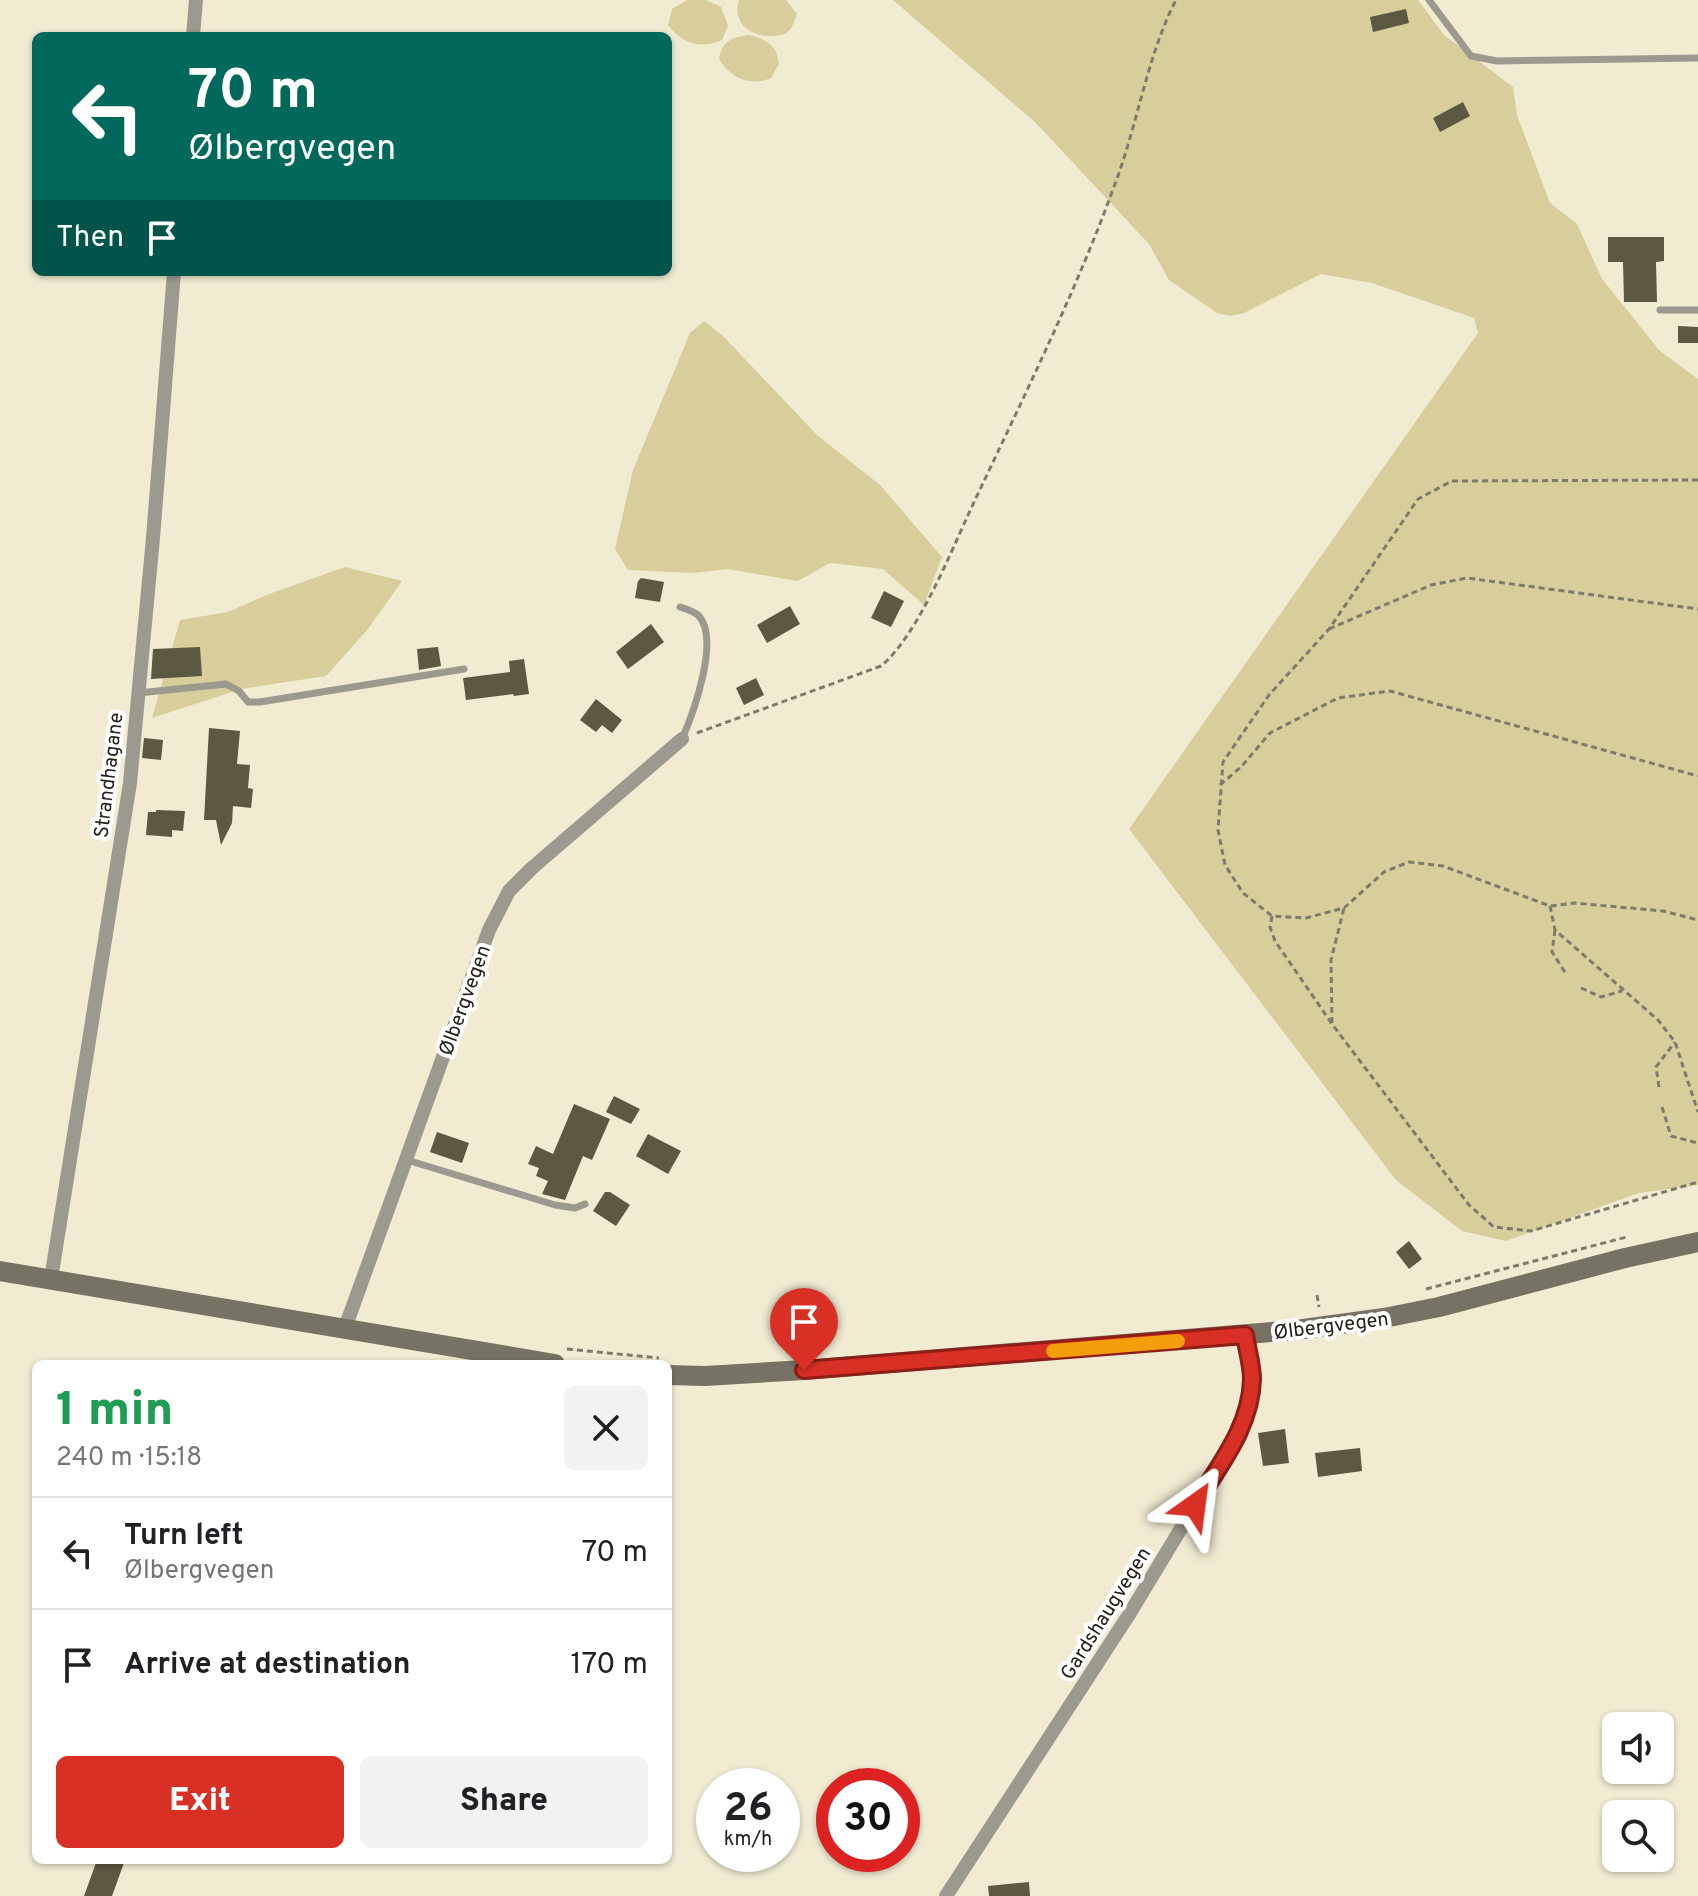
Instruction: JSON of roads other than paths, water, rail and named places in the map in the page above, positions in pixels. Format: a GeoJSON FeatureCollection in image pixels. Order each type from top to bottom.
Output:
{"type":"FeatureCollection","features":[{"type":"Feature","properties":{"kind":"main road","name":"Ølbergvegen"},"geometry":{"type":"LineString","coordinates":[[672,1368],[705,1376],[819,1369],[1245,1335],[1384,1318],[1698,1242]]}},
{"type":"Feature","properties":{"kind":"main road"},"geometry":{"type":"LineString","coordinates":[[0,1271],[345,1328],[556,1356]]}},
{"type":"Feature","properties":{"kind":"street"},"geometry":{"type":"LineString","coordinates":[[193,32],[196,0]]}},
{"type":"Feature","properties":{"kind":"street","name":"Strandhagane"},"geometry":{"type":"LineString","coordinates":[[51,1279],[130,783],[174,276]]}},
{"type":"Feature","properties":{"kind":"street","name":"Ølbergvegen"},"geometry":{"type":"LineString","coordinates":[[345,1328],[489,930],[509,891],[682,739]]}},
{"type":"Feature","properties":{"kind":"street","name":"Gardshaugvegen"},"geometry":{"type":"LineString","coordinates":[[946,1896],[1130,1613],[1244,1424],[1250,1403],[1252,1376],[1245,1335]]}},
{"type":"Feature","properties":{"kind":"lane"},"geometry":{"type":"LineString","coordinates":[[1429,0],[1466,51],[1478,59],[1698,58]]}},
{"type":"Feature","properties":{"kind":"lane"},"geometry":{"type":"LineString","coordinates":[[1660,310],[1698,310]]}},
{"type":"Feature","properties":{"kind":"lane"},"geometry":{"type":"LineString","coordinates":[[680,607],[696,613],[703,622],[707,657],[697,704],[682,739]]}},
{"type":"Feature","properties":{"kind":"lane"},"geometry":{"type":"LineString","coordinates":[[138,693],[226,684],[239,691],[248,702],[260,702],[464,669]]}},
{"type":"Feature","properties":{"kind":"lane"},"geometry":{"type":"LineString","coordinates":[[407,1160],[555,1205],[575,1208],[585,1204]]}}]}
